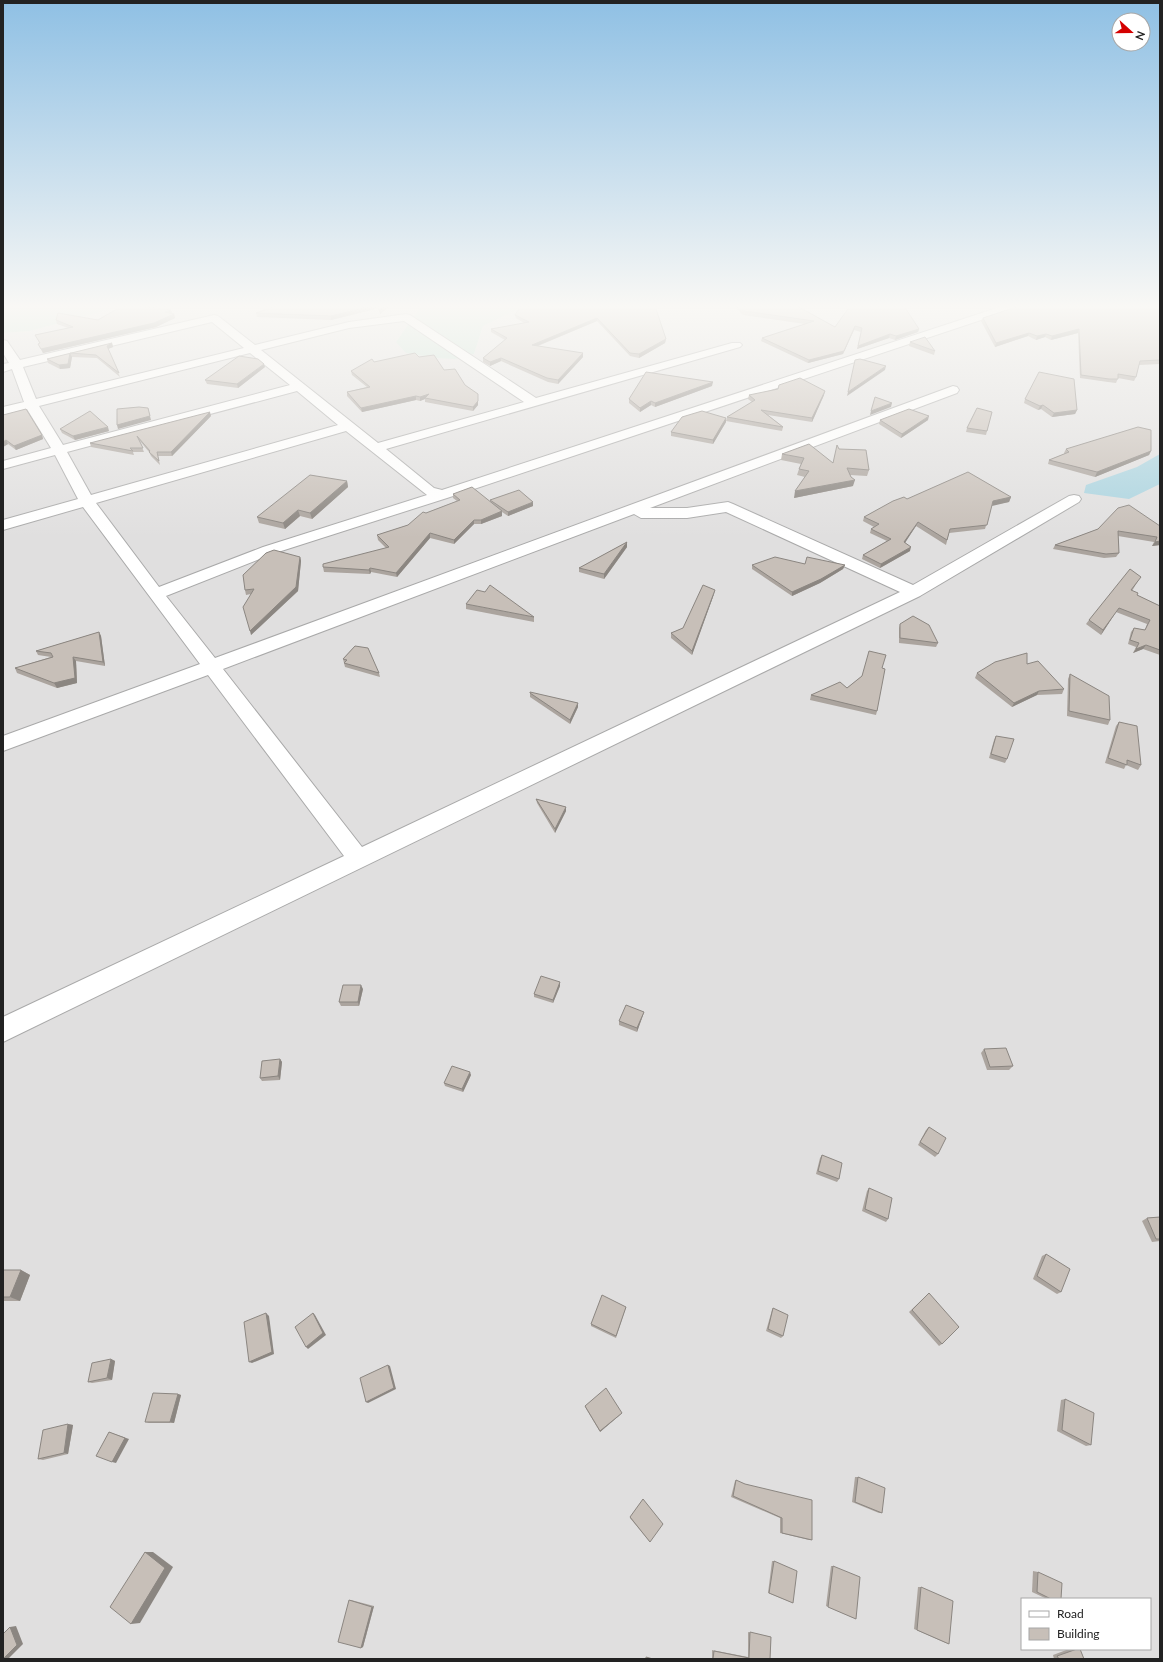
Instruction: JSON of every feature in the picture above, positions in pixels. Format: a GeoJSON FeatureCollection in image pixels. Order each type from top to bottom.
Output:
{"type":"FeatureCollection","features":[{"type":"Feature","properties":{"kind":"street"},"geometry":{"type":"LineString","coordinates":[[20,384],[87,501],[211,667],[359,859]]}},
{"type":"Feature","properties":{"kind":"street"},"geometry":{"type":"LineString","coordinates":[[3,411],[114,384]]}},
{"type":"Feature","properties":{"kind":"street"},"geometry":{"type":"LineString","coordinates":[[297,384],[429,491],[442,495]]}},
{"type":"Feature","properties":{"kind":"street"},"geometry":{"type":"LineString","coordinates":[[506,384],[534,402]]}},
{"type":"Feature","properties":{"kind":"street"},"geometry":{"type":"LineString","coordinates":[[376,448],[599,384]]}},
{"type":"Feature","properties":{"kind":"street"},"geometry":{"type":"LineString","coordinates":[[156,594],[269,550],[442,495],[779,384]]}},
{"type":"Feature","properties":{"kind":"street"},"geometry":{"type":"LineString","coordinates":[[3,465],[300,386]]}},
{"type":"Feature","properties":{"kind":"street"},"geometry":{"type":"LineString","coordinates":[[3,744],[626,514],[953,390]]}},
{"type":"Feature","properties":{"kind":"street"},"geometry":{"type":"LineString","coordinates":[[3,525],[348,426]]}},
{"type":"Feature","properties":{"kind":"street"},"geometry":{"type":"LineString","coordinates":[[3,1030],[914,592],[1074,499]]}},
{"type":"Feature","properties":{"kind":"street"},"geometry":{"type":"LineString","coordinates":[[626,514],[688,513],[728,507],[914,592]]}},
{"type":"Feature","properties":{"kind":"shaded area"},"geometry":{"type":"Polygon","coordinates":[[[3,384],[1160,384],[1160,1659],[3,1659],[3,384]]]}},
{"type":"Feature","properties":{"kind":"water"},"geometry":{"type":"Polygon","coordinates":[[[1160,454],[1160,484],[1129,499],[1084,493],[1086,485],[1137,467],[1160,454]]]}},
{"type":"Feature","properties":{"kind":"building"},"geometry":{"type":"Polygon","coordinates":[[[366,384],[464,384],[478,394],[478,401],[473,407],[425,398],[429,394],[361,408],[347,392],[370,387],[366,384]]]}},
{"type":"Feature","properties":{"kind":"building"},"geometry":{"type":"Polygon","coordinates":[[[639,384],[709,384],[655,403],[651,401],[640,408],[629,399],[639,384]]]}},
{"type":"Feature","properties":{"kind":"building"},"geometry":{"type":"Polygon","coordinates":[[[783,384],[811,384],[825,391],[812,418],[761,410],[783,427],[727,417],[755,400],[749,395],[778,389],[779,385],[783,384]]]}},
{"type":"Feature","properties":{"kind":"building"},"geometry":{"type":"Polygon","coordinates":[[[850,384],[860,384],[848,392],[850,384]]]}},
{"type":"Feature","properties":{"kind":"building"},"geometry":{"type":"Polygon","coordinates":[[[1033,384],[1074,384],[1077,410],[1054,413],[1043,405],[1040,406],[1025,399],[1033,384]]]}},
{"type":"Feature","properties":{"kind":"building"},"geometry":{"type":"Polygon","coordinates":[[[875,397],[892,403],[871,411],[875,397]]]}},
{"type":"Feature","properties":{"kind":"building"},"geometry":{"type":"Polygon","coordinates":[[[139,407],[148,408],[150,416],[117,425],[117,409],[139,407]]]}},
{"type":"Feature","properties":{"kind":"building"},"geometry":{"type":"Polygon","coordinates":[[[977,408],[992,412],[987,431],[967,428],[977,408]]]}},
{"type":"Feature","properties":{"kind":"building"},"geometry":{"type":"Polygon","coordinates":[[[26,409],[42,435],[14,446],[6,440],[3,442],[3,415],[26,409]]]}},
{"type":"Feature","properties":{"kind":"building"},"geometry":{"type":"Polygon","coordinates":[[[909,409],[929,416],[902,434],[880,420],[909,409]]]}},
{"type":"Feature","properties":{"kind":"building"},"geometry":{"type":"Polygon","coordinates":[[[90,411],[108,427],[73,436],[60,429],[90,411]]]}},
{"type":"Feature","properties":{"kind":"building"},"geometry":{"type":"Polygon","coordinates":[[[702,411],[726,418],[713,440],[671,432],[682,417],[702,411]]]}},
{"type":"Feature","properties":{"kind":"building"},"geometry":{"type":"Polygon","coordinates":[[[210,412],[171,452],[157,452],[159,461],[149,452],[150,451],[137,436],[143,448],[130,448],[133,451],[90,443],[210,412]]]}},
{"type":"Feature","properties":{"kind":"building"},"geometry":{"type":"Polygon","coordinates":[[[1138,427],[1151,430],[1151,451],[1097,472],[1049,460],[1069,452],[1066,449],[1138,427]]]}},
{"type":"Feature","properties":{"kind":"building"},"geometry":{"type":"Polygon","coordinates":[[[809,444],[833,463],[837,445],[839,449],[866,450],[869,470],[847,468],[851,477],[855,480],[795,491],[809,471],[799,469],[804,458],[782,454],[809,444]]]}},
{"type":"Feature","properties":{"kind":"building"},"geometry":{"type":"Polygon","coordinates":[[[968,472],[1011,497],[993,501],[987,525],[950,529],[947,540],[918,522],[904,542],[911,547],[881,564],[863,555],[891,539],[871,529],[879,524],[864,517],[893,501],[904,497],[907,499],[968,472]]]}},
{"type":"Feature","properties":{"kind":"building"},"geometry":{"type":"Polygon","coordinates":[[[310,475],[347,481],[310,513],[298,510],[283,523],[257,517],[310,475]]]}},
{"type":"Feature","properties":{"kind":"building"},"geometry":{"type":"Polygon","coordinates":[[[472,487],[502,511],[481,520],[474,520],[454,540],[430,533],[396,573],[370,568],[369,570],[323,567],[323,564],[389,547],[377,535],[408,525],[423,512],[426,513],[460,500],[453,494],[472,487]]]}},
{"type":"Feature","properties":{"kind":"building"},"geometry":{"type":"Polygon","coordinates":[[[519,490],[533,502],[508,512],[490,500],[519,490]]]}},
{"type":"Feature","properties":{"kind":"building"},"geometry":{"type":"Polygon","coordinates":[[[1129,505],[1160,526],[1160,541],[1155,542],[1157,537],[1118,531],[1119,553],[1106,554],[1055,545],[1098,529],[1118,508],[1129,505]]]}},
{"type":"Feature","properties":{"kind":"building"},"geometry":{"type":"Polygon","coordinates":[[[627,542],[604,574],[579,568],[627,542]]]}},
{"type":"Feature","properties":{"kind":"building"},"geometry":{"type":"Polygon","coordinates":[[[274,550],[300,557],[296,587],[250,631],[243,607],[254,589],[245,590],[243,575],[266,553],[274,550]]]}},
{"type":"Feature","properties":{"kind":"building"},"geometry":{"type":"Polygon","coordinates":[[[775,557],[805,564],[807,557],[845,565],[821,579],[792,592],[752,565],[775,557]]]}},
{"type":"Feature","properties":{"kind":"building"},"geometry":{"type":"Polygon","coordinates":[[[1130,569],[1141,577],[1131,590],[1138,593],[1137,595],[1160,606],[1160,650],[1146,645],[1136,649],[1139,643],[1130,640],[1134,628],[1145,630],[1150,620],[1119,608],[1103,630],[1089,620],[1130,569]]]}},
{"type":"Feature","properties":{"kind":"building"},"geometry":{"type":"Polygon","coordinates":[[[490,585],[534,617],[466,604],[477,590],[485,592],[490,585]]]}},
{"type":"Feature","properties":{"kind":"building"},"geometry":{"type":"Polygon","coordinates":[[[703,585],[715,590],[692,651],[671,633],[683,628],[703,585]]]}},
{"type":"Feature","properties":{"kind":"building"},"geometry":{"type":"Polygon","coordinates":[[[913,616],[929,625],[938,643],[900,638],[900,624],[913,616]]]}},
{"type":"Feature","properties":{"kind":"building"},"geometry":{"type":"Polygon","coordinates":[[[99,632],[103,662],[73,657],[75,678],[54,683],[15,668],[53,657],[51,653],[36,651],[99,632]]]}},
{"type":"Feature","properties":{"kind":"building"},"geometry":{"type":"Polygon","coordinates":[[[355,646],[368,648],[379,673],[344,663],[347,660],[343,659],[355,646]]]}},
{"type":"Feature","properties":{"kind":"building"},"geometry":{"type":"Polygon","coordinates":[[[869,651],[886,655],[882,668],[885,669],[877,711],[811,695],[840,682],[847,688],[862,676],[869,651]]]}},
{"type":"Feature","properties":{"kind":"building"},"geometry":{"type":"Polygon","coordinates":[[[1027,653],[1027,664],[1038,661],[1064,689],[1039,691],[1014,703],[977,673],[995,662],[1027,653]]]}},
{"type":"Feature","properties":{"kind":"building"},"geometry":{"type":"Polygon","coordinates":[[[1070,674],[1109,696],[1110,720],[1069,711],[1070,674]]]}},
{"type":"Feature","properties":{"kind":"building"},"geometry":{"type":"Polygon","coordinates":[[[530,692],[578,703],[570,720],[530,692]]]}},
{"type":"Feature","properties":{"kind":"building"},"geometry":{"type":"Polygon","coordinates":[[[1119,722],[1137,726],[1141,765],[1127,760],[1127,765],[1108,758],[1119,722]]]}},
{"type":"Feature","properties":{"kind":"building"},"geometry":{"type":"Polygon","coordinates":[[[996,736],[1014,739],[1007,759],[991,754],[996,736]]]}},
{"type":"Feature","properties":{"kind":"building"},"geometry":{"type":"Polygon","coordinates":[[[536,799],[566,807],[555,829],[536,799]]]}},
{"type":"Feature","properties":{"kind":"building"},"geometry":{"type":"Polygon","coordinates":[[[541,976],[560,982],[553,1000],[534,994],[541,976]]]}},
{"type":"Feature","properties":{"kind":"building"},"geometry":{"type":"Polygon","coordinates":[[[343,985],[361,985],[358,1002],[339,1002],[343,985]]]}},
{"type":"Feature","properties":{"kind":"building"},"geometry":{"type":"Polygon","coordinates":[[[626,1005],[644,1012],[637,1028],[619,1021],[626,1005]]]}},
{"type":"Feature","properties":{"kind":"building"},"geometry":{"type":"Polygon","coordinates":[[[1006,1048],[1013,1066],[990,1067],[984,1049],[1006,1048]]]}},
{"type":"Feature","properties":{"kind":"building"},"geometry":{"type":"Polygon","coordinates":[[[280,1059],[278,1076],[260,1078],[262,1061],[280,1059]]]}},
{"type":"Feature","properties":{"kind":"building"},"geometry":{"type":"Polygon","coordinates":[[[452,1066],[470,1072],[462,1089],[444,1083],[452,1066]]]}},
{"type":"Feature","properties":{"kind":"building"},"geometry":{"type":"Polygon","coordinates":[[[929,1127],[946,1138],[938,1154],[920,1142],[929,1127]]]}},
{"type":"Feature","properties":{"kind":"building"},"geometry":{"type":"Polygon","coordinates":[[[822,1155],[842,1163],[839,1179],[818,1171],[822,1155]]]}},
{"type":"Feature","properties":{"kind":"building"},"geometry":{"type":"Polygon","coordinates":[[[869,1188],[892,1198],[888,1219],[865,1209],[869,1188]]]}},
{"type":"Feature","properties":{"kind":"building"},"geometry":{"type":"Polygon","coordinates":[[[1160,1217],[1160,1239],[1156,1239],[1147,1218],[1160,1217]]]}},
{"type":"Feature","properties":{"kind":"building"},"geometry":{"type":"Polygon","coordinates":[[[1046,1254],[1070,1269],[1061,1292],[1037,1276],[1046,1254]]]}},
{"type":"Feature","properties":{"kind":"building"},"geometry":{"type":"Polygon","coordinates":[[[3,1270],[21,1270],[10,1297],[3,1297],[3,1270]]]}},
{"type":"Feature","properties":{"kind":"building"},"geometry":{"type":"Polygon","coordinates":[[[929,1293],[959,1327],[942,1344],[912,1310],[929,1293]]]}},
{"type":"Feature","properties":{"kind":"building"},"geometry":{"type":"Polygon","coordinates":[[[602,1295],[626,1307],[616,1336],[591,1324],[602,1295]]]}},
{"type":"Feature","properties":{"kind":"building"},"geometry":{"type":"Polygon","coordinates":[[[773,1308],[788,1315],[783,1336],[768,1329],[773,1308]]]}},
{"type":"Feature","properties":{"kind":"building"},"geometry":{"type":"Polygon","coordinates":[[[266,1313],[272,1352],[249,1362],[244,1322],[266,1313]]]}},
{"type":"Feature","properties":{"kind":"building"},"geometry":{"type":"Polygon","coordinates":[[[313,1313],[323,1333],[306,1347],[295,1327],[313,1313]]]}},
{"type":"Feature","properties":{"kind":"building"},"geometry":{"type":"Polygon","coordinates":[[[111,1359],[107,1378],[88,1382],[92,1363],[111,1359]]]}},
{"type":"Feature","properties":{"kind":"building"},"geometry":{"type":"Polygon","coordinates":[[[388,1365],[394,1388],[366,1402],[360,1378],[388,1365]]]}},
{"type":"Feature","properties":{"kind":"building"},"geometry":{"type":"Polygon","coordinates":[[[606,1388],[622,1413],[600,1431],[585,1406],[606,1388]]]}},
{"type":"Feature","properties":{"kind":"building"},"geometry":{"type":"Polygon","coordinates":[[[153,1393],[178,1394],[170,1422],[145,1422],[153,1393]]]}},
{"type":"Feature","properties":{"kind":"building"},"geometry":{"type":"Polygon","coordinates":[[[1065,1399],[1094,1413],[1091,1445],[1062,1430],[1065,1399]]]}},
{"type":"Feature","properties":{"kind":"building"},"geometry":{"type":"Polygon","coordinates":[[[68,1424],[64,1453],[38,1459],[43,1430],[68,1424]]]}},
{"type":"Feature","properties":{"kind":"building"},"geometry":{"type":"Polygon","coordinates":[[[109,1432],[125,1438],[112,1462],[96,1456],[109,1432]]]}},
{"type":"Feature","properties":{"kind":"building"},"geometry":{"type":"Polygon","coordinates":[[[858,1477],[885,1488],[882,1513],[855,1502],[858,1477]]]}},
{"type":"Feature","properties":{"kind":"building"},"geometry":{"type":"Polygon","coordinates":[[[736,1480],[745,1484],[812,1500],[812,1540],[782,1533],[782,1518],[733,1496],[736,1480]]]}},
{"type":"Feature","properties":{"kind":"building"},"geometry":{"type":"Polygon","coordinates":[[[643,1499],[663,1524],[650,1542],[630,1517],[643,1499]]]}},
{"type":"Feature","properties":{"kind":"building"},"geometry":{"type":"Polygon","coordinates":[[[145,1552],[165,1568],[131,1624],[110,1607],[145,1552]]]}},
{"type":"Feature","properties":{"kind":"building"},"geometry":{"type":"Polygon","coordinates":[[[774,1561],[797,1571],[793,1603],[769,1593],[774,1561]]]}},
{"type":"Feature","properties":{"kind":"building"},"geometry":{"type":"Polygon","coordinates":[[[833,1566],[860,1577],[856,1619],[828,1607],[833,1566]]]}},
{"type":"Feature","properties":{"kind":"building"},"geometry":{"type":"Polygon","coordinates":[[[1038,1572],[1062,1583],[1061,1598],[1049,1598],[1037,1592],[1038,1572]]]}},
{"type":"Feature","properties":{"kind":"building"},"geometry":{"type":"Polygon","coordinates":[[[921,1587],[953,1601],[949,1644],[917,1630],[921,1587]]]}},
{"type":"Feature","properties":{"kind":"building"},"geometry":{"type":"Polygon","coordinates":[[[349,1600],[372,1607],[361,1648],[338,1642],[349,1600]]]}},
{"type":"Feature","properties":{"kind":"building"},"geometry":{"type":"Polygon","coordinates":[[[10,1627],[17,1645],[3,1659],[3,1634],[10,1627]]]}},
{"type":"Feature","properties":{"kind":"building"},"geometry":{"type":"Polygon","coordinates":[[[750,1632],[771,1637],[770,1659],[713,1659],[714,1651],[749,1658],[750,1632]]]}},
{"type":"Feature","properties":{"kind":"building"},"geometry":{"type":"Polygon","coordinates":[[[1074,1650],[1080,1650],[1084,1659],[1059,1659],[1057,1656],[1074,1650]]]}}]}
